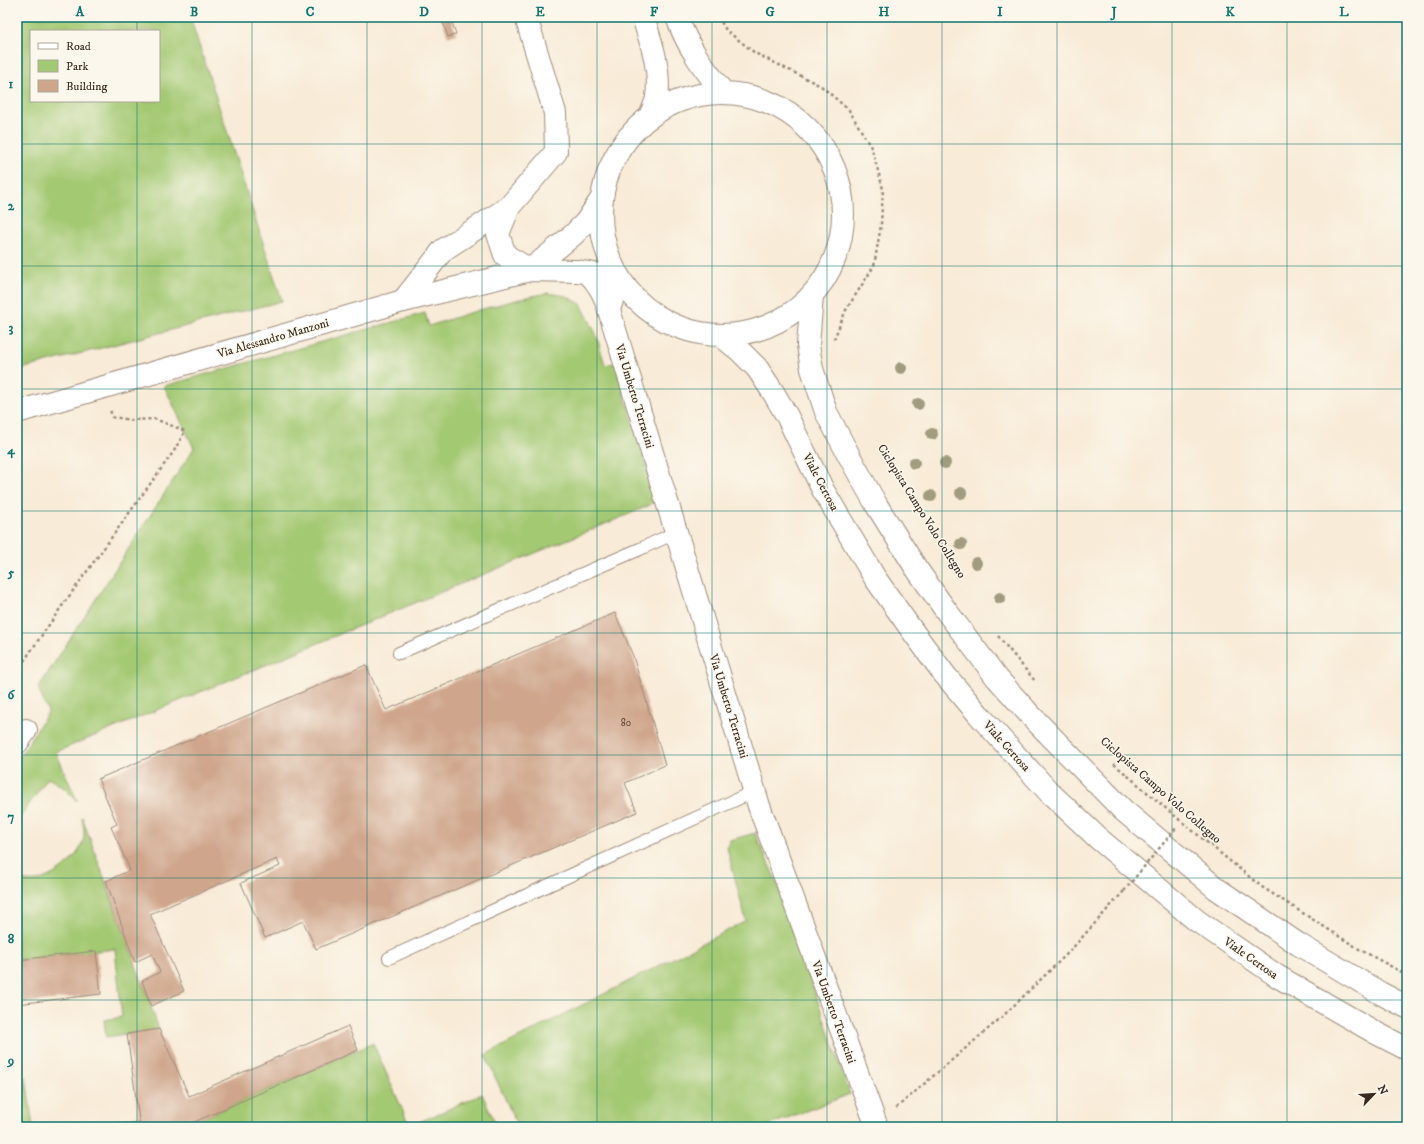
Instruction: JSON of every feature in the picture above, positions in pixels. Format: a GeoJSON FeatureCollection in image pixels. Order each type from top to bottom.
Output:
{"type":"FeatureCollection","features":[{"type":"Feature","properties":{"kind":"main road"},"geometry":{"type":"LineString","coordinates":[[403,301],[442,250],[509,207],[556,152],[554,114],[526,17]]}},
{"type":"Feature","properties":{"kind":"main road"},"geometry":{"type":"LineString","coordinates":[[643,17],[652,45],[658,74],[657,97],[651,114]]}},
{"type":"Feature","properties":{"kind":"main road"},"geometry":{"type":"LineString","coordinates":[[677,17],[690,48],[702,66],[724,92]]}},
{"type":"Feature","properties":{"kind":"main road"},"geometry":{"type":"LineString","coordinates":[[724,92],[758,97],[789,112],[816,136],[834,166],[843,200],[842,234],[831,268],[812,296],[785,318],[754,332],[720,335],[690,331],[662,320],[638,301],[619,278],[604,240],[602,198],[609,170],[622,145],[651,114],[665,106],[693,96],[724,92]]}},
{"type":"Feature","properties":{"kind":"main road","name":"Via Alessandro Manzoni"},"geometry":{"type":"LineString","coordinates":[[530,270],[573,235],[586,222],[602,198]]}},
{"type":"Feature","properties":{"kind":"main road"},"geometry":{"type":"LineString","coordinates":[[509,207],[498,234],[505,255],[530,270]]}},
{"type":"Feature","properties":{"kind":"main road","name":"Via Alessandro Manzoni"},"geometry":{"type":"LineString","coordinates":[[17,412],[403,301],[530,270],[577,271],[619,278]]}},
{"type":"Feature","properties":{"kind":"main road","name":"Via Umberto Terracini"},"geometry":{"type":"LineString","coordinates":[[588,273],[597,282],[603,292],[609,310],[759,806],[877,1127]]}},
{"type":"Feature","properties":{"kind":"main road"},"geometry":{"type":"LineString","coordinates":[[609,310],[619,278]]}},
{"type":"Feature","properties":{"kind":"main road"},"geometry":{"type":"LineString","coordinates":[[812,296],[808,345],[812,369],[826,412],[877,506],[916,568],[997,678],[1032,717],[1123,810],[1217,889],[1298,944],[1380,993],[1407,1007]]}},
{"type":"Feature","properties":{"kind":"main road","name":"Viale Certosa"},"geometry":{"type":"LineString","coordinates":[[720,335],[740,351],[757,368],[773,392],[823,490],[876,578],[911,629],[945,675],[1050,793],[1099,839],[1196,920],[1277,976],[1376,1033],[1407,1049]]}},
{"type":"Feature","properties":{"kind":"lane"},"geometry":{"type":"LineString","coordinates":[[399,653],[625,556],[677,532]]}},
{"type":"Feature","properties":{"kind":"lane"},"geometry":{"type":"LineString","coordinates":[[389,958],[755,791]]}},
{"type":"Feature","properties":{"kind":"path"},"geometry":{"type":"LineString","coordinates":[[718,17],[726,30],[755,53],[821,86],[849,110],[872,149],[883,189],[881,225],[874,266],[846,310],[832,343]]}},
{"type":"Feature","properties":{"kind":"path"},"geometry":{"type":"LineString","coordinates":[[17,671],[174,451],[185,431],[155,419],[132,420],[112,417],[105,386]]}},
{"type":"Feature","properties":{"kind":"path"},"geometry":{"type":"LineString","coordinates":[[993,630],[1037,684]]}},
{"type":"Feature","properties":{"kind":"path","name":"Ciclopista Campo Volo Collegno"},"geometry":{"type":"LineString","coordinates":[[1113,763],[1182,822],[1262,887],[1359,949],[1407,974]]}},
{"type":"Feature","properties":{"kind":"path"},"geometry":{"type":"LineString","coordinates":[[891,1111],[1002,1017],[1068,953],[1124,891],[1176,828]]}},
{"type":"Feature","properties":{"kind":"green space"},"geometry":{"type":"Polygon","coordinates":[[[17,17],[190,17],[282,301],[17,370],[17,17]]]}},
{"type":"Feature","properties":{"kind":"green space"},"geometry":{"type":"Polygon","coordinates":[[[547,293],[566,296],[581,304],[596,334],[605,365],[615,363],[656,499],[650,505],[56,752],[77,801],[63,787],[48,778],[17,821],[17,761],[48,712],[38,688],[194,448],[164,386],[425,313],[429,326],[458,316],[547,293]]]}},
{"type":"Feature","properties":{"kind":"green space"},"geometry":{"type":"Polygon","coordinates":[[[82,817],[159,1029],[106,1037],[104,1020],[122,1017],[115,949],[17,960],[17,880],[36,881],[43,879],[59,871],[66,865],[73,858],[82,844],[84,836],[82,817]]]}},
{"type":"Feature","properties":{"kind":"green space"},"geometry":{"type":"Polygon","coordinates":[[[755,833],[777,883],[850,1094],[764,1127],[518,1127],[485,1055],[746,921],[727,848],[730,840],[755,833]]]}},
{"type":"Feature","properties":{"kind":"green space"},"geometry":{"type":"Polygon","coordinates":[[[373,1043],[410,1127],[183,1127],[358,1050],[373,1043]]]}},
{"type":"Feature","properties":{"kind":"green space"},"geometry":{"type":"Polygon","coordinates":[[[26,1077],[33,1127],[17,1127],[17,1078],[26,1077]]]}},
{"type":"Feature","properties":{"kind":"green space"},"geometry":{"type":"Polygon","coordinates":[[[482,1094],[497,1127],[416,1127],[415,1124],[482,1094]]]}},
{"type":"Feature","properties":{"kind":"green space"},"geometry":{"type":"Polygon","coordinates":[[[139,1116],[140,1127],[80,1127],[139,1116]]]}},
{"type":"Feature","properties":{"kind":"building"},"geometry":{"type":"Polygon","coordinates":[[[441,17],[450,17],[456,34],[448,37],[441,17]]]}},
{"type":"Feature","properties":{"kind":"building"},"geometry":{"type":"Polygon","coordinates":[[[615,613],[633,656],[665,765],[625,783],[637,812],[316,949],[303,921],[265,938],[241,883],[280,866],[277,859],[150,914],[184,991],[151,1006],[142,981],[160,972],[152,954],[135,962],[106,881],[130,870],[111,827],[117,824],[98,779],[366,665],[386,710],[615,613]]]}},
{"type":"Feature","properties":{"kind":"building"},"geometry":{"type":"Polygon","coordinates":[[[96,951],[101,994],[17,1004],[17,960],[96,951]]]}},
{"type":"Feature","properties":{"kind":"building"},"geometry":{"type":"Polygon","coordinates":[[[348,1026],[358,1050],[183,1127],[140,1127],[127,1034],[159,1029],[189,1096],[348,1026]]]}}]}
